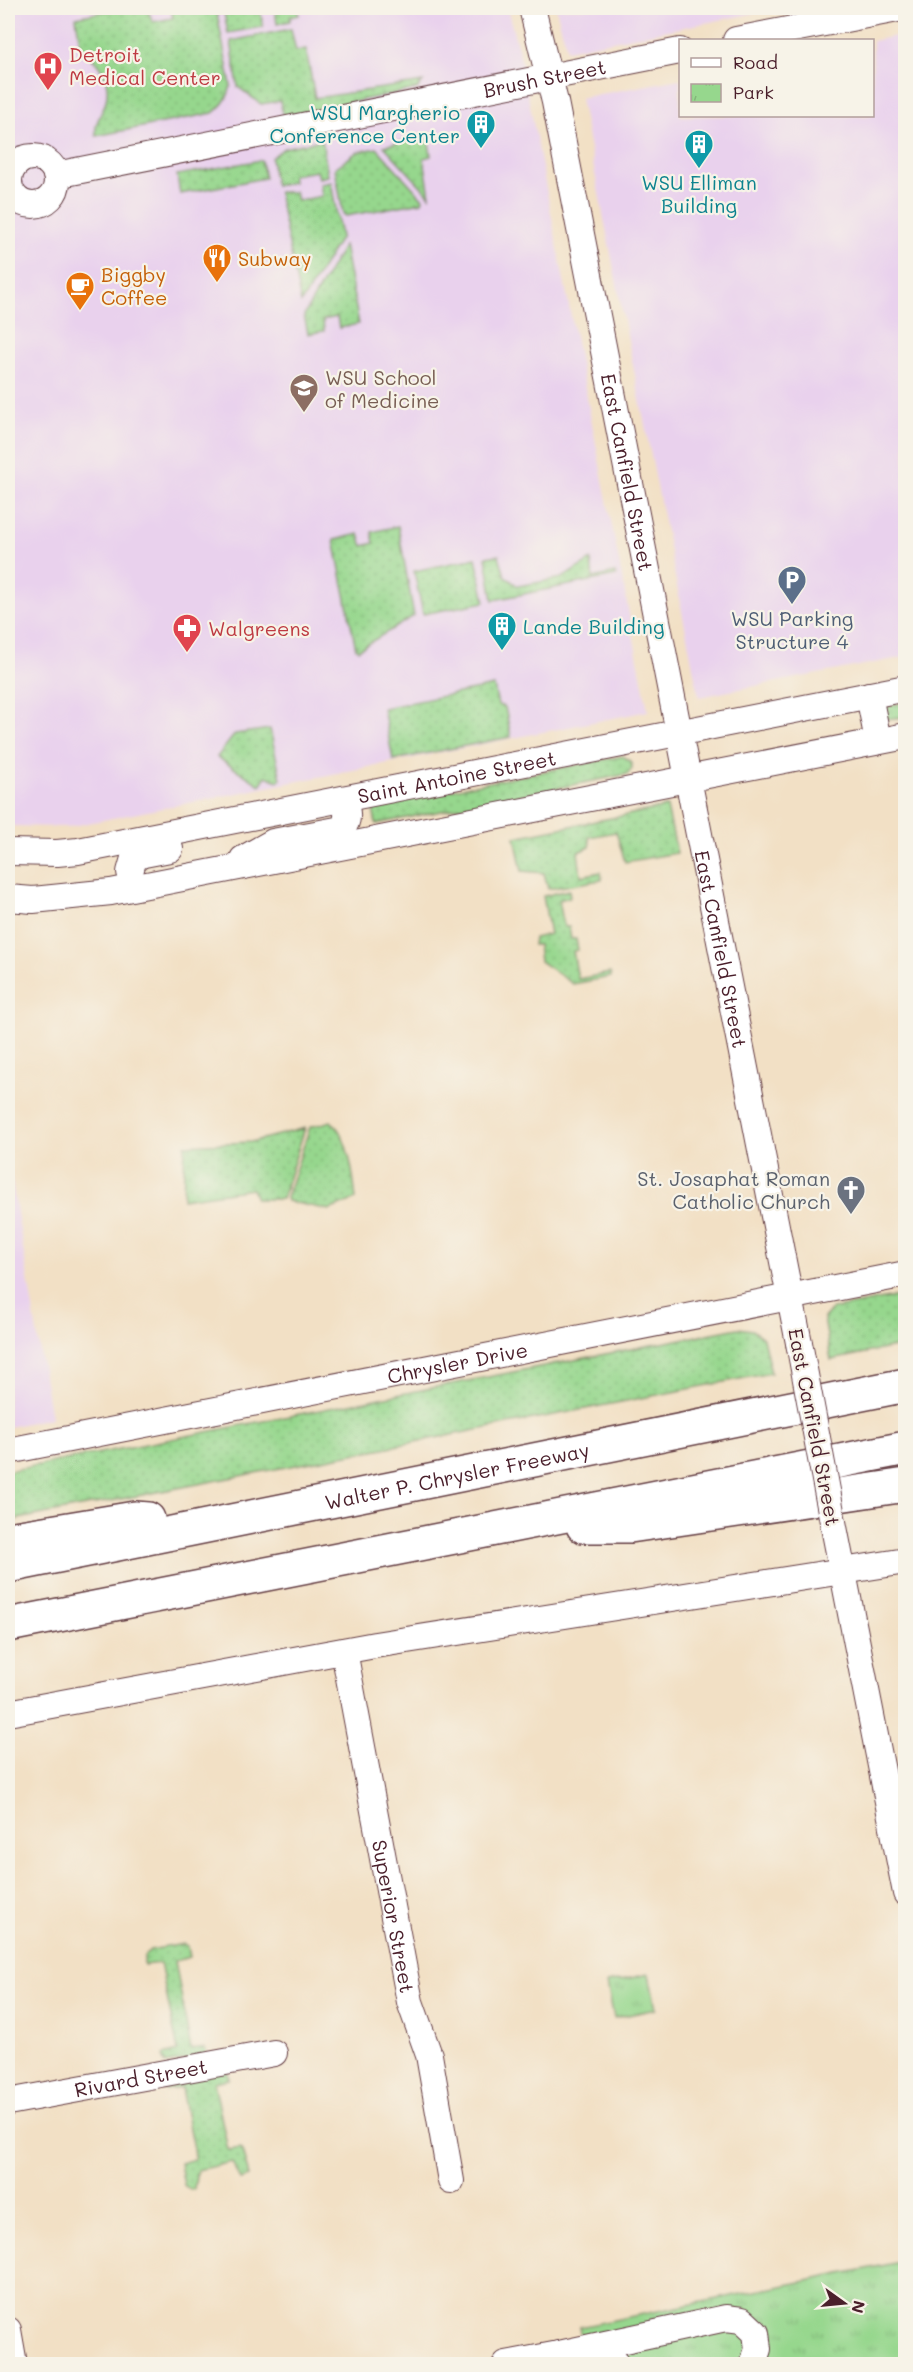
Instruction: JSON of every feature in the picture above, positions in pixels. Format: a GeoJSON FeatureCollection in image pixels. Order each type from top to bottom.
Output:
{"type":"FeatureCollection","features":[{"type":"Feature","properties":{"kind":"highway","name":"Walter P. Chrysler Freeway"},"geometry":{"type":"LineString","coordinates":[[8,1566],[906,1385]]}},
{"type":"Feature","properties":{"kind":"highway"},"geometry":{"type":"LineString","coordinates":[[8,1625],[906,1448]]}},
{"type":"Feature","properties":{"kind":"highway"},"geometry":{"type":"LineString","coordinates":[[509,1525],[630,1526],[906,1485]]}},
{"type":"Feature","properties":{"kind":"highway"},"geometry":{"type":"LineString","coordinates":[[8,1539],[135,1518],[224,1523]]}},
{"type":"Feature","properties":{"kind":"street","name":"East Canfield Street"},"geometry":{"type":"LineString","coordinates":[[532,8],[550,77],[906,1893]]}},
{"type":"Feature","properties":{"kind":"street"},"geometry":{"type":"LineString","coordinates":[[741,39],[903,8]]}},
{"type":"Feature","properties":{"kind":"street","name":"Brush Street"},"geometry":{"type":"LineString","coordinates":[[56,175],[679,51]]}},
{"type":"Feature","properties":{"kind":"street","name":"Saint Antoine Street"},"geometry":{"type":"LineString","coordinates":[[8,852],[57,853],[78,850],[906,688]]}},
{"type":"Feature","properties":{"kind":"street"},"geometry":{"type":"LineString","coordinates":[[869,695],[878,741]]}},
{"type":"Feature","properties":{"kind":"street"},"geometry":{"type":"LineString","coordinates":[[8,898],[70,897],[134,887],[906,736]]}},
{"type":"Feature","properties":{"kind":"street"},"geometry":{"type":"LineString","coordinates":[[222,871],[273,842],[342,829],[347,822],[348,814],[344,799]]}},
{"type":"Feature","properties":{"kind":"street"},"geometry":{"type":"LineString","coordinates":[[134,887],[130,872],[134,858],[144,854],[213,841],[274,812]]}},
{"type":"Feature","properties":{"kind":"street","name":"Chrysler Drive"},"geometry":{"type":"LineString","coordinates":[[8,1451],[906,1274]]}},
{"type":"Feature","properties":{"kind":"street"},"geometry":{"type":"LineString","coordinates":[[8,1713],[344,1651],[906,1561]]}},
{"type":"Feature","properties":{"kind":"street","name":"Superior Street"},"geometry":{"type":"LineString","coordinates":[[344,1651],[410,2002],[429,2055],[451,2181]]}},
{"type":"Feature","properties":{"kind":"street","name":"Rivard Street"},"geometry":{"type":"LineString","coordinates":[[8,2102],[274,2053]]}},
{"type":"Feature","properties":{"kind":"street"},"geometry":{"type":"LineString","coordinates":[[506,2364],[559,2355],[726,2318],[742,2320],[756,2333],[758,2349],[753,2364]]}},
{"type":"Feature","properties":{"kind":"street"},"geometry":{"type":"LineString","coordinates":[[8,2330],[14,2364]]}},
{"type":"Feature","properties":{"kind":"street"},"geometry":{"type":"LineString","coordinates":[[559,2355],[616,2364]]}},
{"type":"Feature","properties":{"kind":"shaded area","name":"WSU School of Medicine"},"geometry":{"type":"Polygon","coordinates":[[[8,8],[507,8],[521,60],[648,711],[68,827],[8,826],[8,8]]]}},
{"type":"Feature","properties":{"kind":"shaded area"},"geometry":{"type":"Polygon","coordinates":[[[556,8],[781,8],[567,50],[556,8]]]}},
{"type":"Feature","properties":{"kind":"shaded area"},"geometry":{"type":"Polygon","coordinates":[[[905,34],[905,657],[699,697],[580,98],[679,79],[679,117],[874,117],[874,41],[905,34]]]}},
{"type":"Feature","properties":{"kind":"shaded area"},"geometry":{"type":"Polygon","coordinates":[[[8,1158],[51,1418],[8,1427],[8,1158]]]}},
{"type":"Feature","properties":{"kind":"green space"},"geometry":{"type":"Polygon","coordinates":[[[121,8],[147,8],[153,22],[173,18],[171,8],[216,8],[231,86],[227,98],[220,107],[213,113],[96,136],[97,123],[107,96],[106,81],[94,61],[81,51],[76,17],[121,8]]]}},
{"type":"Feature","properties":{"kind":"green space"},"geometry":{"type":"Polygon","coordinates":[[[223,8],[260,8],[263,27],[228,33],[223,8]]]}},
{"type":"Feature","properties":{"kind":"green space"},"geometry":{"type":"Polygon","coordinates":[[[297,8],[299,15],[290,17],[290,21],[277,24],[275,9],[297,8]]]}},
{"type":"Feature","properties":{"kind":"green space"},"geometry":{"type":"Polygon","coordinates":[[[291,29],[296,51],[306,49],[315,98],[423,82],[417,89],[283,116],[280,101],[261,104],[238,87],[231,41],[291,29]]]}},
{"type":"Feature","properties":{"kind":"green space"},"geometry":{"type":"Polygon","coordinates":[[[428,136],[431,156],[424,158],[430,196],[384,146],[428,136]]]}},
{"type":"Feature","properties":{"kind":"green space"},"geometry":{"type":"Polygon","coordinates":[[[322,140],[328,176],[319,178],[317,171],[292,175],[293,182],[275,186],[271,158],[284,148],[322,140]]]}},
{"type":"Feature","properties":{"kind":"green space"},"geometry":{"type":"Polygon","coordinates":[[[377,148],[423,199],[422,202],[346,216],[343,214],[335,168],[357,152],[377,148]]]}},
{"type":"Feature","properties":{"kind":"green space"},"geometry":{"type":"Polygon","coordinates":[[[261,160],[265,178],[180,194],[177,175],[261,160]]]}},
{"type":"Feature","properties":{"kind":"green space"},"geometry":{"type":"Polygon","coordinates":[[[331,182],[341,237],[301,303],[278,192],[295,192],[297,201],[322,196],[320,184],[331,182]]]}},
{"type":"Feature","properties":{"kind":"green space"},"geometry":{"type":"Polygon","coordinates":[[[344,245],[359,324],[339,328],[337,317],[323,320],[324,331],[308,334],[304,315],[344,245]]]}},
{"type":"Feature","properties":{"kind":"green space"},"geometry":{"type":"Polygon","coordinates":[[[398,526],[414,616],[358,650],[334,540],[359,534],[363,546],[374,543],[372,532],[398,526]]]}},
{"type":"Feature","properties":{"kind":"green space"},"geometry":{"type":"Polygon","coordinates":[[[499,555],[505,576],[518,586],[562,578],[591,560],[593,578],[615,573],[616,576],[493,600],[486,557],[499,555]]]}},
{"type":"Feature","properties":{"kind":"green space"},"geometry":{"type":"Polygon","coordinates":[[[476,558],[485,602],[423,614],[414,571],[476,558]]]}},
{"type":"Feature","properties":{"kind":"green space"},"geometry":{"type":"Polygon","coordinates":[[[494,686],[498,705],[505,707],[511,737],[393,760],[383,708],[494,686]]]}},
{"type":"Feature","properties":{"kind":"green space"},"geometry":{"type":"Polygon","coordinates":[[[905,702],[905,717],[885,719],[885,707],[905,702]]]}},
{"type":"Feature","properties":{"kind":"green space"},"geometry":{"type":"Polygon","coordinates":[[[270,729],[281,779],[278,781],[266,776],[260,785],[217,757],[235,734],[270,729]]]}},
{"type":"Feature","properties":{"kind":"green space"},"geometry":{"type":"Polygon","coordinates":[[[623,756],[631,762],[632,768],[628,774],[376,824],[372,805],[623,756]]]}},
{"type":"Feature","properties":{"kind":"green space"},"geometry":{"type":"Polygon","coordinates":[[[667,807],[677,853],[625,862],[616,832],[589,837],[590,847],[578,852],[581,876],[601,872],[602,880],[548,889],[544,873],[522,871],[515,837],[667,807]]]}},
{"type":"Feature","properties":{"kind":"green space"},"geometry":{"type":"Polygon","coordinates":[[[569,890],[570,897],[559,900],[564,927],[569,927],[571,939],[576,939],[578,950],[573,951],[578,979],[610,973],[611,977],[573,984],[540,961],[538,945],[533,945],[534,938],[550,934],[543,896],[569,890]]]}},
{"type":"Feature","properties":{"kind":"green space"},"geometry":{"type":"Polygon","coordinates":[[[331,1121],[337,1127],[346,1146],[356,1199],[329,1210],[287,1201],[286,1198],[310,1127],[331,1121]]]}},
{"type":"Feature","properties":{"kind":"green space"},"geometry":{"type":"Polygon","coordinates":[[[305,1128],[282,1199],[256,1199],[252,1189],[183,1199],[185,1145],[251,1142],[305,1128]]]}},
{"type":"Feature","properties":{"kind":"green space"},"geometry":{"type":"Polygon","coordinates":[[[905,1295],[905,1345],[831,1360],[824,1318],[832,1309],[905,1295]]]}},
{"type":"Feature","properties":{"kind":"green space"},"geometry":{"type":"Polygon","coordinates":[[[738,1328],[752,1330],[763,1338],[771,1373],[8,1521],[8,1471],[738,1328]]]}},
{"type":"Feature","properties":{"kind":"green space"},"geometry":{"type":"Polygon","coordinates":[[[184,1944],[188,1947],[190,1957],[175,1961],[191,2050],[205,2048],[207,2056],[165,2064],[163,2055],[178,2051],[160,1963],[144,1965],[144,1956],[150,1950],[184,1944]]]}},
{"type":"Feature","properties":{"kind":"green space"},"geometry":{"type":"Polygon","coordinates":[[[649,1974],[656,2009],[614,2018],[607,1983],[649,1974]]]}},
{"type":"Feature","properties":{"kind":"green space"},"geometry":{"type":"Polygon","coordinates":[[[227,2070],[229,2079],[214,2082],[228,2150],[241,2148],[248,2177],[240,2180],[232,2162],[197,2170],[194,2189],[190,2190],[184,2185],[180,2163],[195,2159],[181,2088],[165,2090],[163,2083],[227,2070]]]}},
{"type":"Feature","properties":{"kind":"green space"},"geometry":{"type":"Polygon","coordinates":[[[905,2261],[905,2364],[586,2364],[579,2327],[905,2261]]]}},
{"type":"Feature","properties":{"kind":"place","name":"Detroit Medical Center"},"geometry":{"type":"Point","coordinates":[48,92]}},
{"type":"Feature","properties":{"kind":"place","name":"WSU Margherio Conference Center"},"geometry":{"type":"Point","coordinates":[481,150]}},
{"type":"Feature","properties":{"kind":"place","name":"WSU Elliman Building"},"geometry":{"type":"Point","coordinates":[699,170]}},
{"type":"Feature","properties":{"kind":"place","name":"Subway"},"geometry":{"type":"Point","coordinates":[217,284]}},
{"type":"Feature","properties":{"kind":"place","name":"Biggby Coffee"},"geometry":{"type":"Point","coordinates":[80,312]}},
{"type":"Feature","properties":{"kind":"place","name":"WSU School of Medicine"},"geometry":{"type":"Point","coordinates":[304,414]}},
{"type":"Feature","properties":{"kind":"place","name":"WSU Parking Structure 4"},"geometry":{"type":"Point","coordinates":[792,606]}},
{"type":"Feature","properties":{"kind":"place","name":"Lande Building"},"geometry":{"type":"Point","coordinates":[502,652]}},
{"type":"Feature","properties":{"kind":"place","name":"Walgreens"},"geometry":{"type":"Point","coordinates":[187,654]}},
{"type":"Feature","properties":{"kind":"place","name":"St. Josaphat Roman Catholic Church"},"geometry":{"type":"Point","coordinates":[851,1216]}}]}
